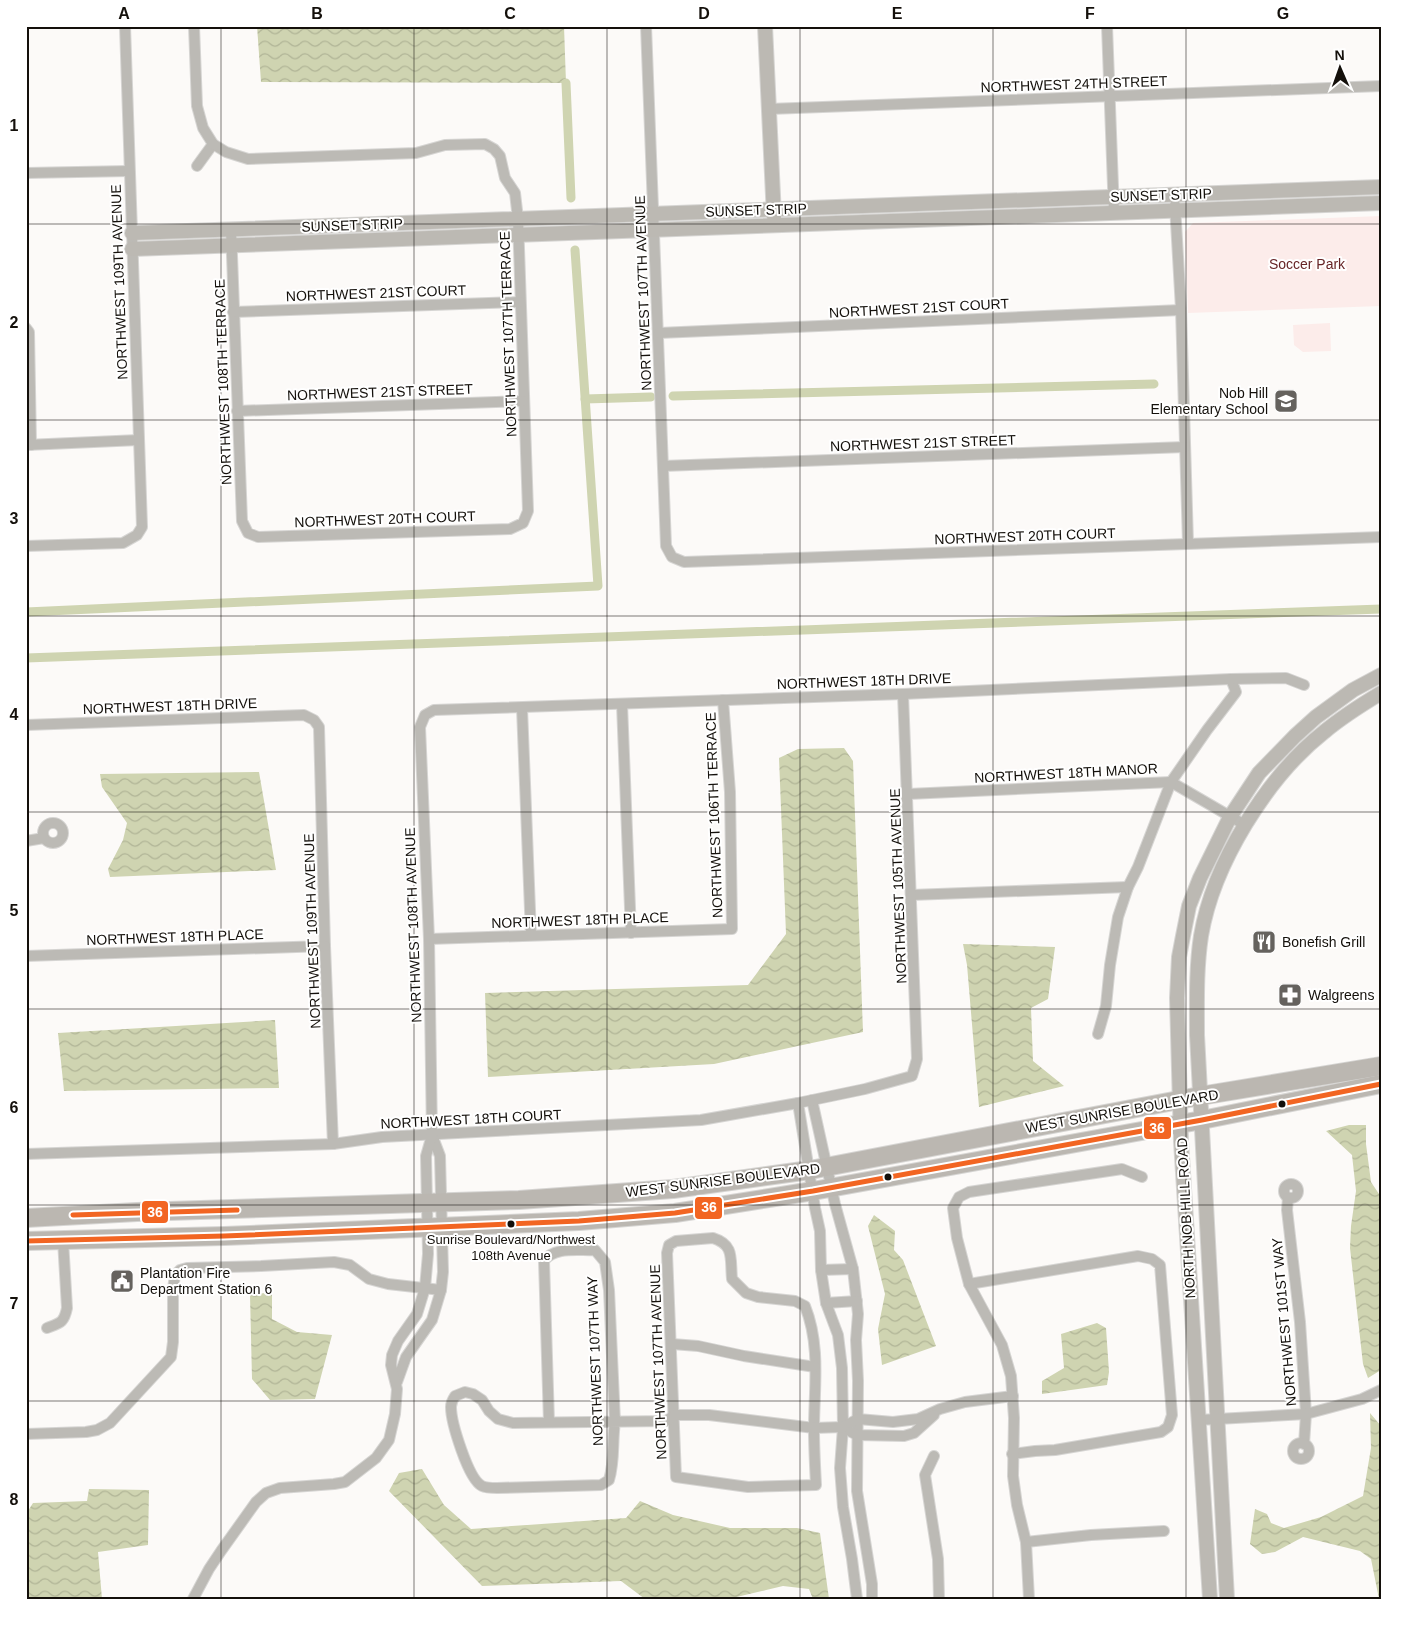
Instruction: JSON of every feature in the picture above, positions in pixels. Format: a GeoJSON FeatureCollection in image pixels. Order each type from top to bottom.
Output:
{"type":"FeatureCollection","features":[{"type":"Feature","properties":{"kind":"highway","name":"WEST SUNRISE BOULEVARD"},"geometry":{"type":"LineString","coordinates":[[26,1218],[137,1212],[534,1200],[673,1189],[818,1168],[1180,1099],[1381,1066]]}},
{"type":"Feature","properties":{"kind":"highway","name":"WEST SUNRISE BOULEVARD"},"geometry":{"type":"LineString","coordinates":[[26,1241],[224,1236],[579,1221],[675,1213],[813,1192],[1202,1120],[1381,1084]]}},
{"type":"Feature","properties":{"kind":"street","name":"NORTHWEST 109TH AVENUE"},"geometry":{"type":"LineString","coordinates":[[26,546],[123,543],[137,534],[142,527],[125,26]]}},
{"type":"Feature","properties":{"kind":"street"},"geometry":{"type":"LineString","coordinates":[[194,26],[197,106],[203,128],[213,144],[197,166]]}},
{"type":"Feature","properties":{"kind":"street","name":"NORTHWEST 107TH AVENUE"},"geometry":{"type":"LineString","coordinates":[[646,26],[666,546],[672,557]]}},
{"type":"Feature","properties":{"kind":"street"},"geometry":{"type":"LineString","coordinates":[[765,26],[775,225]]}},
{"type":"Feature","properties":{"kind":"street"},"geometry":{"type":"LineString","coordinates":[[1107,26],[1114,213]]}},
{"type":"Feature","properties":{"kind":"street","name":"NORTHWEST 24TH STREET"},"geometry":{"type":"LineString","coordinates":[[769,109],[1381,86]]}},
{"type":"Feature","properties":{"kind":"street","name":"NORTHWEST 107TH TERRACE"},"geometry":{"type":"LineString","coordinates":[[213,144],[226,152],[248,159],[416,153],[446,145],[484,144],[494,149],[500,156],[505,178],[515,193],[519,234],[528,511],[523,523]]}},
{"type":"Feature","properties":{"kind":"street"},"geometry":{"type":"LineString","coordinates":[[26,173],[129,170]]}},
{"type":"Feature","properties":{"kind":"street","name":"SUNSET STRIP"},"geometry":{"type":"LineString","coordinates":[[132,233],[1381,187]]}},
{"type":"Feature","properties":{"kind":"street"},"geometry":{"type":"LineString","coordinates":[[1175,194],[1181,310],[1188,544]]}},
{"type":"Feature","properties":{"kind":"street","name":"SUNSET STRIP"},"geometry":{"type":"LineString","coordinates":[[132,249],[1381,203]]}},
{"type":"Feature","properties":{"kind":"street","name":"NORTHWEST 108TH TERRACE"},"geometry":{"type":"LineString","coordinates":[[231,230],[242,520],[248,533]]}},
{"type":"Feature","properties":{"kind":"street","name":"NORTHWEST 21ST COURT"},"geometry":{"type":"LineString","coordinates":[[233,312],[520,302]]}},
{"type":"Feature","properties":{"kind":"street","name":"NORTHWEST 21ST COURT"},"geometry":{"type":"LineString","coordinates":[[659,333],[1181,310]]}},
{"type":"Feature","properties":{"kind":"street"},"geometry":{"type":"LineString","coordinates":[[26,328],[29,332],[29,445],[138,440]]}},
{"type":"Feature","properties":{"kind":"street","name":"NORTHWEST 21ST STREET"},"geometry":{"type":"LineString","coordinates":[[237,411],[524,400]]}},
{"type":"Feature","properties":{"kind":"street","name":"NORTHWEST 21ST STREET"},"geometry":{"type":"LineString","coordinates":[[663,466],[1185,447]]}},
{"type":"Feature","properties":{"kind":"street","name":"NORTHWEST 20TH COURT"},"geometry":{"type":"LineString","coordinates":[[248,533],[258,537],[510,529],[523,523]]}},
{"type":"Feature","properties":{"kind":"street","name":"NORTHWEST 20TH COURT"},"geometry":{"type":"LineString","coordinates":[[672,557],[684,562],[1381,537]]}},
{"type":"Feature","properties":{"kind":"street","name":"NORTH NOB HILL ROAD"},"geometry":{"type":"LineString","coordinates":[[1210,1599],[1180,1123],[1177,998],[1183,936],[1189,906],[1200,878],[1230,817],[1259,773],[1295,736],[1316,718],[1352,690],[1381,675]]}},
{"type":"Feature","properties":{"kind":"street","name":"NORTHWEST 18TH DRIVE"},"geometry":{"type":"LineString","coordinates":[[425,716],[434,710],[903,694],[1231,679],[1286,678],[1304,685]]}},
{"type":"Feature","properties":{"kind":"street"},"geometry":{"type":"LineString","coordinates":[[1098,1034],[1106,1006],[1118,917],[1128,887],[1171,782],[1236,692],[1231,679]]}},
{"type":"Feature","properties":{"kind":"street","name":"NORTH NOB HILL ROAD"},"geometry":{"type":"LineString","coordinates":[[1227,1599],[1197,1035],[1198,964],[1201,937],[1206,910],[1222,870],[1245,825],[1273,785],[1304,750],[1324,732],[1381,693]]}},
{"type":"Feature","properties":{"kind":"street","name":"NORTHWEST 105TH AVENUE"},"geometry":{"type":"LineString","coordinates":[[903,694],[917,1060],[912,1076]]}},
{"type":"Feature","properties":{"kind":"street","name":"NORTHWEST 106TH TERRACE"},"geometry":{"type":"LineString","coordinates":[[724,700],[730,792],[732,929]]}},
{"type":"Feature","properties":{"kind":"street"},"geometry":{"type":"LineString","coordinates":[[622,704],[631,933]]}},
{"type":"Feature","properties":{"kind":"street"},"geometry":{"type":"LineString","coordinates":[[522,708],[531,934]]}},
{"type":"Feature","properties":{"kind":"street","name":"NORTHWEST 18TH DRIVE"},"geometry":{"type":"LineString","coordinates":[[26,725],[304,715],[314,720]]}},
{"type":"Feature","properties":{"kind":"street","name":"NORTHWEST 108TH AVENUE"},"geometry":{"type":"LineString","coordinates":[[193,1599],[209,1569],[226,1544],[256,1502],[266,1493],[280,1488],[345,1482],[376,1458],[389,1440],[395,1414],[397,1382],[406,1357],[432,1320],[441,1290],[443,1272],[426,1156],[432,1135],[429,939],[420,727],[425,716]]}},
{"type":"Feature","properties":{"kind":"street","name":"NORTHWEST 109TH AVENUE"},"geometry":{"type":"LineString","coordinates":[[314,720],[319,727],[333,1144]]}},
{"type":"Feature","properties":{"kind":"street","name":"NORTHWEST 18TH MANOR"},"geometry":{"type":"LineString","coordinates":[[908,794],[1171,782],[1245,825]]}},
{"type":"Feature","properties":{"kind":"street"},"geometry":{"type":"LineString","coordinates":[[26,841],[44,838]]}},
{"type":"Feature","properties":{"kind":"street"},"geometry":{"type":"LineString","coordinates":[[912,895],[1128,887]]}},
{"type":"Feature","properties":{"kind":"street","name":"NORTHWEST 18TH PLACE"},"geometry":{"type":"LineString","coordinates":[[429,939],[531,934],[732,929]]}},
{"type":"Feature","properties":{"kind":"street","name":"NORTHWEST 18TH PLACE"},"geometry":{"type":"LineString","coordinates":[[26,956],[325,946]]}},
{"type":"Feature","properties":{"kind":"street","name":"NORTHWEST 18TH COURT"},"geometry":{"type":"LineString","coordinates":[[26,1154],[333,1144],[382,1136],[702,1120],[798,1103],[864,1089],[912,1076]]}},
{"type":"Feature","properties":{"kind":"street"},"geometry":{"type":"LineString","coordinates":[[812,1100],[818,1168],[813,1192],[820,1231],[821,1270],[826,1303],[838,1335],[842,1368],[840,1468],[843,1507],[857,1599]]}},
{"type":"Feature","properties":{"kind":"street"},"geometry":{"type":"LineString","coordinates":[[798,1103],[818,1168],[831,1188],[854,1269],[858,1314],[856,1340],[857,1491],[872,1584],[872,1599]]}},
{"type":"Feature","properties":{"kind":"street"},"geometry":{"type":"LineString","coordinates":[[1030,1599],[1026,1542],[1017,1505],[1013,1476],[1014,1418],[1011,1376],[1002,1345],[969,1284],[957,1238],[953,1208],[959,1197],[970,1192],[1122,1169],[1142,1177]]}},
{"type":"Feature","properties":{"kind":"street","name":"NORTHWEST 101ST WAY"},"geometry":{"type":"LineString","coordinates":[[1288,1198],[1287,1210],[1300,1322],[1306,1414],[1304,1444]]}},
{"type":"Feature","properties":{"kind":"street","name":"NORTHWEST 108TH AVENUE"},"geometry":{"type":"LineString","coordinates":[[397,1382],[392,1365],[392,1355],[398,1341],[416,1314],[425,1288],[428,1254],[435,1227],[434,1204]]}},
{"type":"Feature","properties":{"kind":"street","name":"NORTHWEST 107TH AVENUE"},"geometry":{"type":"LineString","coordinates":[[814,1428],[816,1484],[748,1487],[676,1477],[667,1253],[670,1245],[676,1241],[713,1238],[723,1242],[730,1250],[732,1279],[746,1292],[758,1297],[795,1301],[806,1306],[815,1345],[815,1367]]}},
{"type":"Feature","properties":{"kind":"street"},"geometry":{"type":"LineString","coordinates":[[47,1328],[60,1324],[65,1317],[67,1308],[63,1240]]}},
{"type":"Feature","properties":{"kind":"street","name":"NORTHWEST 107TH WAY"},"geometry":{"type":"LineString","coordinates":[[595,1250],[605,1262],[609,1290],[615,1422],[613,1433],[613,1469],[609,1480],[600,1485],[481,1486],[475,1479],[462,1454],[451,1405],[455,1396],[466,1392],[473,1394],[482,1400],[489,1411],[498,1419],[513,1423],[549,1422],[544,1261],[550,1254],[595,1250]]}},
{"type":"Feature","properties":{"kind":"street"},"geometry":{"type":"LineString","coordinates":[[969,1284],[1138,1256],[1152,1259],[1160,1265],[1172,1415],[1168,1427],[1161,1432],[1142,1436],[1055,1450],[1012,1454]]}},
{"type":"Feature","properties":{"kind":"street"},"geometry":{"type":"LineString","coordinates":[[26,1434],[86,1432],[97,1430],[110,1423],[171,1357],[173,1342],[173,1289],[175,1275],[180,1270],[187,1268],[334,1262],[350,1265],[369,1279],[388,1284],[441,1290]]}},
{"type":"Feature","properties":{"kind":"street"},"geometry":{"type":"LineString","coordinates":[[821,1270],[854,1269]]}},
{"type":"Feature","properties":{"kind":"street"},"geometry":{"type":"LineString","coordinates":[[826,1303],[857,1301]]}},
{"type":"Feature","properties":{"kind":"street"},"geometry":{"type":"LineString","coordinates":[[672,1344],[698,1346],[744,1356],[815,1367],[816,1414],[814,1428]]}},
{"type":"Feature","properties":{"kind":"street"},"geometry":{"type":"LineString","coordinates":[[1200,1420],[1306,1414],[1362,1399],[1381,1390]]}},
{"type":"Feature","properties":{"kind":"street"},"geometry":{"type":"LineString","coordinates":[[842,1428],[858,1419],[893,1422],[918,1419],[940,1409],[965,1402],[1013,1396]]}},
{"type":"Feature","properties":{"kind":"street"},"geometry":{"type":"LineString","coordinates":[[549,1422],[666,1421],[675,1415],[709,1415],[814,1428],[842,1428],[857,1435],[904,1436],[914,1434],[940,1409]]}},
{"type":"Feature","properties":{"kind":"street"},"geometry":{"type":"LineString","coordinates":[[934,1456],[925,1475],[938,1559],[940,1599]]}},
{"type":"Feature","properties":{"kind":"street"},"geometry":{"type":"LineString","coordinates":[[1026,1542],[1091,1535],[1164,1531]]}},
{"type":"Feature","properties":{"kind":"green space","name":"Soccer Park"},"geometry":{"type":"Polygon","coordinates":[[[1381,216],[1381,306],[1188,313],[1185,232],[1193,223],[1381,216]]]}},
{"type":"Feature","properties":{"kind":"green space"},"geometry":{"type":"Polygon","coordinates":[[[1330,323],[1331,351],[1303,352],[1294,345],[1293,325],[1330,323]]]}},
{"type":"Feature","properties":{"kind":"water"},"geometry":{"type":"Polygon","coordinates":[[[257,26],[564,26],[566,83],[261,82],[257,26]]]}},
{"type":"Feature","properties":{"kind":"water"},"geometry":{"type":"Polygon","coordinates":[[[844,748],[853,761],[863,1032],[714,1064],[488,1077],[485,993],[748,985],[786,934],[779,758],[798,749],[844,748]]]}},
{"type":"Feature","properties":{"kind":"water"},"geometry":{"type":"Polygon","coordinates":[[[259,772],[276,870],[110,877],[108,869],[123,840],[127,823],[102,787],[100,774],[259,772]]]}},
{"type":"Feature","properties":{"kind":"water"},"geometry":{"type":"Polygon","coordinates":[[[963,944],[1055,947],[1048,999],[1031,1008],[1033,1061],[1064,1086],[979,1107],[967,965],[963,944]]]}},
{"type":"Feature","properties":{"kind":"water"},"geometry":{"type":"Polygon","coordinates":[[[275,1020],[279,1088],[64,1091],[58,1033],[275,1020]]]}},
{"type":"Feature","properties":{"kind":"water"},"geometry":{"type":"Polygon","coordinates":[[[1349,1125],[1366,1125],[1366,1144],[1371,1182],[1381,1197],[1381,1370],[1368,1378],[1363,1364],[1350,1248],[1356,1191],[1352,1155],[1326,1131],[1349,1125]]]}},
{"type":"Feature","properties":{"kind":"water"},"geometry":{"type":"Polygon","coordinates":[[[874,1215],[895,1231],[894,1250],[903,1260],[936,1346],[882,1365],[878,1329],[885,1294],[868,1226],[874,1215]]]}},
{"type":"Feature","properties":{"kind":"water"},"geometry":{"type":"Polygon","coordinates":[[[272,1292],[272,1319],[297,1332],[332,1335],[315,1399],[270,1400],[252,1379],[250,1295],[272,1292]]]}},
{"type":"Feature","properties":{"kind":"water"},"geometry":{"type":"Polygon","coordinates":[[[1097,1323],[1106,1328],[1109,1372],[1107,1385],[1042,1394],[1042,1381],[1064,1368],[1061,1334],[1097,1323]]]}},
{"type":"Feature","properties":{"kind":"water"},"geometry":{"type":"Polygon","coordinates":[[[1370,1413],[1381,1426],[1381,1599],[1379,1599],[1371,1559],[1360,1551],[1303,1537],[1275,1552],[1262,1554],[1250,1544],[1255,1509],[1267,1514],[1271,1523],[1284,1528],[1321,1517],[1363,1496],[1371,1448],[1370,1413]]]}},
{"type":"Feature","properties":{"kind":"water"},"geometry":{"type":"Polygon","coordinates":[[[422,1469],[444,1505],[471,1529],[626,1518],[640,1501],[673,1515],[730,1528],[797,1528],[820,1533],[829,1599],[813,1599],[809,1589],[783,1586],[728,1599],[645,1599],[621,1581],[482,1586],[389,1491],[399,1473],[422,1469]]]}},
{"type":"Feature","properties":{"kind":"water"},"geometry":{"type":"Polygon","coordinates":[[[89,1489],[149,1490],[148,1545],[98,1552],[102,1599],[26,1599],[26,1514],[33,1503],[87,1501],[89,1489]]]}},
{"type":"Feature","properties":{"kind":"waterway"},"geometry":{"type":"LineString","coordinates":[[566,83],[571,198]]}},
{"type":"Feature","properties":{"kind":"waterway"},"geometry":{"type":"LineString","coordinates":[[26,612],[598,586],[575,250]]}},
{"type":"Feature","properties":{"kind":"waterway"},"geometry":{"type":"LineString","coordinates":[[673,396],[1154,384]]}},
{"type":"Feature","properties":{"kind":"waterway"},"geometry":{"type":"LineString","coordinates":[[585,399],[651,397]]}},
{"type":"Feature","properties":{"kind":"waterway"},"geometry":{"type":"LineString","coordinates":[[26,658],[1381,609]]}},
{"type":"Feature","properties":{"kind":"transit line","name":"36"},"geometry":{"type":"LineString","coordinates":[[26,1241],[224,1236],[579,1221],[675,1213],[813,1191],[1202,1120],[1381,1084]]}},
{"type":"Feature","properties":{"kind":"transit line","name":"36"},"geometry":{"type":"LineString","coordinates":[[73,1215],[237,1210]]}},
{"type":"Feature","properties":{"kind":"place","name":"Nob Hill Elementary School"},"geometry":{"type":"Point","coordinates":[1286,401]}},
{"type":"Feature","properties":{"kind":"place","name":"Bonefish Grill"},"geometry":{"type":"Point","coordinates":[1264,942]}},
{"type":"Feature","properties":{"kind":"place","name":"Walgreens"},"geometry":{"type":"Point","coordinates":[1290,995]}},
{"type":"Feature","properties":{"kind":"place","name":"Sunrise Boulevard/Northwest 108th Avenue"},"geometry":{"type":"Point","coordinates":[511,1224]}},
{"type":"Feature","properties":{"kind":"place","name":"Plantation Fire Department Station 6"},"geometry":{"type":"Point","coordinates":[122,1281]}}]}
